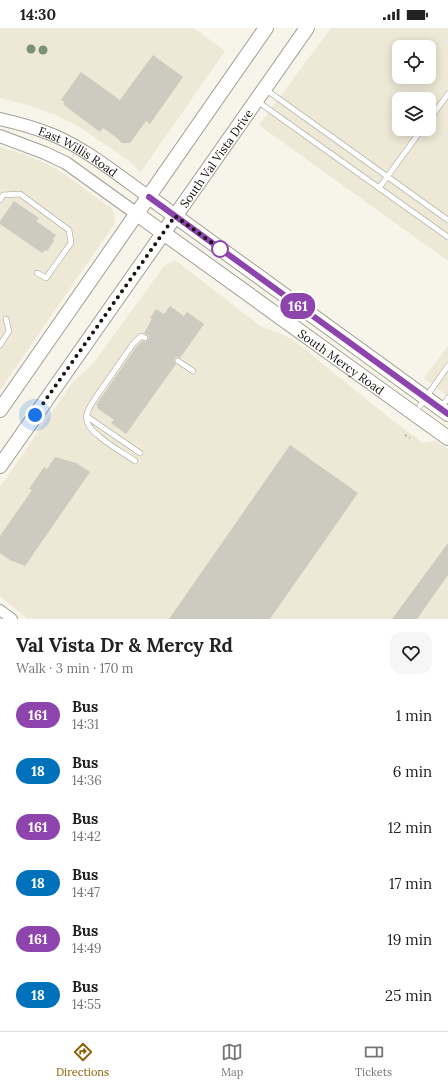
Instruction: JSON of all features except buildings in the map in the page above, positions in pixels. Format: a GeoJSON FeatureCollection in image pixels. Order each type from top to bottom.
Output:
{"type":"FeatureCollection","features":[{"type":"Feature","properties":{"kind":"main road"},"geometry":{"type":"LineString","coordinates":[[1,407],[266,28]]}},
{"type":"Feature","properties":{"kind":"main road","name":"South Val Vista Drive"},"geometry":{"type":"LineString","coordinates":[[0,466],[307,28]]}},
{"type":"Feature","properties":{"kind":"main road","name":"South Mercy Road"},"geometry":{"type":"LineString","coordinates":[[149,197],[422,402],[445,407]]}},
{"type":"Feature","properties":{"kind":"main road","name":"South Mercy Road"},"geometry":{"type":"LineString","coordinates":[[137,214],[448,438]]}},
{"type":"Feature","properties":{"kind":"street","name":"East Willis Road"},"geometry":{"type":"LineString","coordinates":[[0,119],[26,125],[59,138],[101,163],[149,197]]}},
{"type":"Feature","properties":{"kind":"street","name":"East Willis Road"},"geometry":{"type":"LineString","coordinates":[[0,136],[45,153],[66,163],[137,214]]}},
{"type":"Feature","properties":{"kind":"street"},"geometry":{"type":"LineString","coordinates":[[0,610],[12,619]]}},
{"type":"Feature","properties":{"kind":"lane"},"geometry":{"type":"LineString","coordinates":[[264,88],[448,220]]}},
{"type":"Feature","properties":{"kind":"lane"},"geometry":{"type":"LineString","coordinates":[[436,110],[448,94]]}},
{"type":"Feature","properties":{"kind":"lane"},"geometry":{"type":"LineString","coordinates":[[256,100],[448,236]]}},
{"type":"Feature","properties":{"kind":"lane"},"geometry":{"type":"LineString","coordinates":[[379,188],[417,136]]}},
{"type":"Feature","properties":{"kind":"lane"},"geometry":{"type":"LineString","coordinates":[[0,200],[3,195],[20,194],[69,230],[71,243],[46,278],[37,273]]}},
{"type":"Feature","properties":{"kind":"lane"},"geometry":{"type":"LineString","coordinates":[[0,345],[10,332],[6,319]]}},
{"type":"Feature","properties":{"kind":"lane"},"geometry":{"type":"LineString","coordinates":[[135,461],[95,432],[87,423],[86,416],[94,400],[133,344],[141,336],[145,338]]}},
{"type":"Feature","properties":{"kind":"lane"},"geometry":{"type":"LineString","coordinates":[[178,361],[193,371]]}},
{"type":"Feature","properties":{"kind":"lane"},"geometry":{"type":"LineString","coordinates":[[422,402],[448,366]]}},
{"type":"Feature","properties":{"kind":"lane"},"geometry":{"type":"LineString","coordinates":[[86,416],[140,453]]}},
{"type":"Feature","properties":{"kind":"path"},"geometry":{"type":"LineString","coordinates":[[405,435],[410,438]]}},
{"type":"Feature","properties":{"kind":"shaded area"},"geometry":{"type":"Polygon","coordinates":[[[0,28],[194,28],[225,51],[140,173],[132,163],[78,126],[56,115],[28,105],[0,98],[0,28]]]}},
{"type":"Feature","properties":{"kind":"shaded area"},"geometry":{"type":"Polygon","coordinates":[[[331,28],[448,28],[448,261],[259,125],[331,28]]]}},
{"type":"Feature","properties":{"kind":"shaded area"},"geometry":{"type":"Polygon","coordinates":[[[0,147],[26,155],[53,167],[66,175],[112,209],[115,223],[0,390],[0,147]]]}},
{"type":"Feature","properties":{"kind":"shaded area"},"geometry":{"type":"Polygon","coordinates":[[[175,260],[259,325],[292,339],[392,420],[423,443],[435,441],[448,449],[448,619],[28,619],[0,596],[0,487],[73,382],[93,364],[164,266],[175,260]]]}},
{"type":"Feature","properties":{"kind":"shaded area"},"geometry":{"type":"Polygon","coordinates":[[[448,346],[448,396],[424,378],[448,346]]]}},
{"type":"Feature","properties":{"kind":"bus line","name":"161"},"geometry":{"type":"LineString","coordinates":[[149,197],[448,414]]}},
{"type":"Feature","properties":{"kind":"route"},"geometry":{"type":"LineString","coordinates":[[35,415],[175,216],[223,251],[220,249]]}}]}
